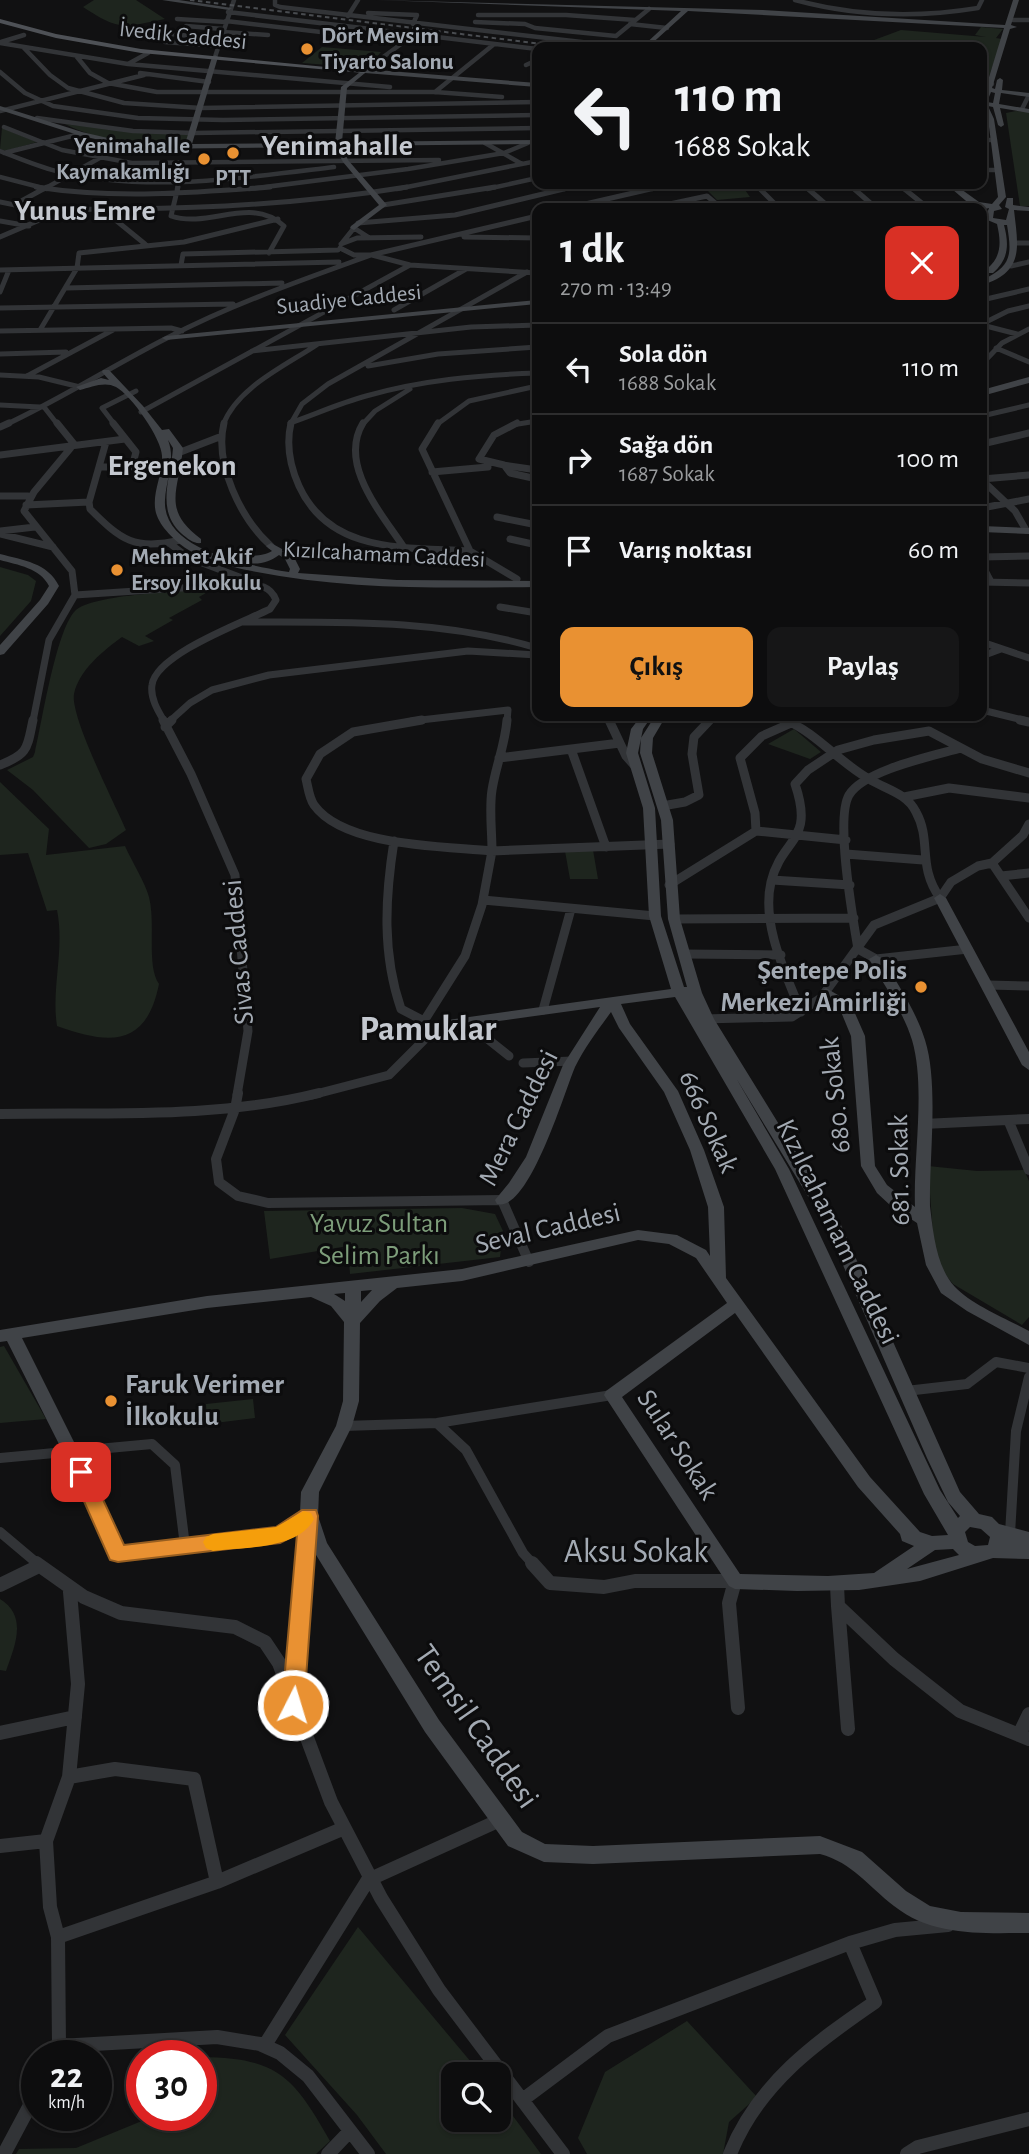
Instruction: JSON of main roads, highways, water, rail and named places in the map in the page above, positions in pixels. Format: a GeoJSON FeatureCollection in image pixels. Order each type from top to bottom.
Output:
{"type":"FeatureCollection","features":[{"type":"Feature","properties":{"kind":"main road"},"geometry":{"type":"LineString","coordinates":[[165,0],[227,16]]}},
{"type":"Feature","properties":{"kind":"main road"},"geometry":{"type":"LineString","coordinates":[[379,0],[881,14],[1013,22]]}},
{"type":"Feature","properties":{"kind":"main road"},"geometry":{"type":"LineString","coordinates":[[987,98],[993,88],[1019,0]]}},
{"type":"Feature","properties":{"kind":"main road"},"geometry":{"type":"LineString","coordinates":[[651,42],[686,10]]}},
{"type":"Feature","properties":{"kind":"main road","name":"İvedik Caddesi"},"geometry":{"type":"LineString","coordinates":[[0,22],[27,33],[141,51],[532,85]]}},
{"type":"Feature","properties":{"kind":"main road","name":"İvedik Caddesi"},"geometry":{"type":"LineString","coordinates":[[0,22],[53,38],[148,53],[214,58]]}},
{"type":"Feature","properties":{"kind":"main road"},"geometry":{"type":"LineString","coordinates":[[188,147],[198,121],[214,58]]}},
{"type":"Feature","properties":{"kind":"main road"},"geometry":{"type":"LineString","coordinates":[[356,225],[383,205],[347,163],[338,146],[341,106],[347,83],[364,71]]}},
{"type":"Feature","properties":{"kind":"main road"},"geometry":{"type":"LineString","coordinates":[[993,88],[1029,95]]}},
{"type":"Feature","properties":{"kind":"main road"},"geometry":{"type":"LineString","coordinates":[[987,281],[1006,272],[1015,254],[993,88]]}},
{"type":"Feature","properties":{"kind":"main road"},"geometry":{"type":"LineString","coordinates":[[987,105],[1025,110]]}},
{"type":"Feature","properties":{"kind":"main road"},"geometry":{"type":"LineString","coordinates":[[987,109],[990,112],[995,140],[1002,197],[994,216],[987,224]]}},
{"type":"Feature","properties":{"kind":"main road"},"geometry":{"type":"LineString","coordinates":[[1,110],[37,118],[80,134],[138,146],[338,146],[532,140]]}},
{"type":"Feature","properties":{"kind":"main road"},"geometry":{"type":"LineString","coordinates":[[956,189],[974,203]]}},
{"type":"Feature","properties":{"kind":"main road"},"geometry":{"type":"LineString","coordinates":[[994,216],[1010,209],[1029,209]]}},
{"type":"Feature","properties":{"kind":"main road"},"geometry":{"type":"LineString","coordinates":[[987,212],[1010,222]]}},
{"type":"Feature","properties":{"kind":"main road"},"geometry":{"type":"LineString","coordinates":[[987,273],[1002,262],[1004,253],[994,216]]}},
{"type":"Feature","properties":{"kind":"main road","name":"Suadiye Caddesi"},"geometry":{"type":"LineString","coordinates":[[182,331],[394,310],[532,300]]}},
{"type":"Feature","properties":{"kind":"main road","name":"Suadiye Caddesi"},"geometry":{"type":"LineString","coordinates":[[166,338],[468,305]]}},
{"type":"Feature","properties":{"kind":"main road"},"geometry":{"type":"LineString","coordinates":[[120,386],[110,370],[132,393],[163,439],[166,462],[178,453],[173,440],[145,410]]}},
{"type":"Feature","properties":{"kind":"main road"},"geometry":{"type":"LineString","coordinates":[[987,392],[1029,380]]}},
{"type":"Feature","properties":{"kind":"main road"},"geometry":{"type":"LineString","coordinates":[[80,387],[101,381],[120,386],[132,393]]}},
{"type":"Feature","properties":{"kind":"main road","name":"Kızılcahamam Caddesi"},"geometry":{"type":"LineString","coordinates":[[178,453],[169,489],[170,507],[179,527],[180,540]]}},
{"type":"Feature","properties":{"kind":"main road","name":"Kızılcahamam Caddesi"},"geometry":{"type":"LineString","coordinates":[[166,462],[159,494],[160,510],[165,524],[180,540],[216,559],[273,569],[293,568],[325,573],[532,584]]}},
{"type":"Feature","properties":{"kind":"main road"},"geometry":{"type":"LineString","coordinates":[[987,529],[1028,531]]}},
{"type":"Feature","properties":{"kind":"main road","name":"Kızılcahamam Caddesi"},"geometry":{"type":"LineString","coordinates":[[180,540],[273,569]]}},
{"type":"Feature","properties":{"kind":"main road"},"geometry":{"type":"LineString","coordinates":[[246,560],[267,559],[273,550]]}},
{"type":"Feature","properties":{"kind":"main road"},"geometry":{"type":"LineString","coordinates":[[273,550],[273,569]]}},
{"type":"Feature","properties":{"kind":"main road"},"geometry":{"type":"LineString","coordinates":[[273,550],[293,568]]}},
{"type":"Feature","properties":{"kind":"main road"},"geometry":{"type":"LineString","coordinates":[[0,556],[41,570],[51,577],[54,586],[44,602],[0,652]]}},
{"type":"Feature","properties":{"kind":"main road","name":"Kızılcahamam Caddesi"},"geometry":{"type":"LineString","coordinates":[[293,568],[357,581],[532,579]]}},
{"type":"Feature","properties":{"kind":"main road","name":"Kızılcahamam Caddesi"},"geometry":{"type":"LineString","coordinates":[[643,721],[637,729],[632,753],[649,808],[655,916],[679,992],[700,1019],[833,1224],[944,1477],[973,1520]]}},
{"type":"Feature","properties":{"kind":"main road","name":"Kızılcahamam Caddesi"},"geometry":{"type":"LineString","coordinates":[[657,721],[647,738],[646,753],[670,844],[669,885],[674,919],[700,1019],[782,1169],[933,1494],[956,1536]]}},
{"type":"Feature","properties":{"kind":"main road"},"geometry":{"type":"LineString","coordinates":[[940,898],[1029,1065]]}},
{"type":"Feature","properties":{"kind":"main road","name":"681. Sokak"},"geometry":{"type":"LineString","coordinates":[[876,959],[920,1048],[923,1124],[921,1151],[930,1262],[948,1292],[1027,1333]]}},
{"type":"Feature","properties":{"kind":"main road"},"geometry":{"type":"LineString","coordinates":[[425,1024],[694,990]]}},
{"type":"Feature","properties":{"kind":"main road","name":"680. Sokak"},"geometry":{"type":"LineString","coordinates":[[826,992],[845,1005],[858,1036],[868,1166],[882,1189],[926,1222]]}},
{"type":"Feature","properties":{"kind":"main road","name":"Mera Caddesi"},"geometry":{"type":"LineString","coordinates":[[502,1200],[515,1189],[538,1150],[572,1061],[612,1000]]}},
{"type":"Feature","properties":{"kind":"main road","name":"666 Sokak"},"geometry":{"type":"LineString","coordinates":[[612,1000],[624,1025],[671,1091],[697,1150],[716,1208],[719,1277]]}},
{"type":"Feature","properties":{"kind":"main road","name":"Seval Caddesi"},"geometry":{"type":"LineString","coordinates":[[6,1335],[207,1302],[462,1275],[529,1262],[638,1235],[672,1239],[701,1254],[719,1277],[735,1306],[864,1482],[883,1514],[896,1529],[923,1541]]}},
{"type":"Feature","properties":{"kind":"main road"},"geometry":{"type":"LineString","coordinates":[[353,1321],[374,1297],[395,1282]]}},
{"type":"Feature","properties":{"kind":"main road"},"geometry":{"type":"LineString","coordinates":[[6,1335],[71,1452],[118,1554],[280,1534],[309,1516],[310,1492],[344,1426],[351,1401],[353,1286]]}},
{"type":"Feature","properties":{"kind":"main road"},"geometry":{"type":"LineString","coordinates":[[310,1290],[337,1302],[353,1321]]}},
{"type":"Feature","properties":{"kind":"main road","name":"Sular Sokak"},"geometry":{"type":"LineString","coordinates":[[735,1306],[612,1395],[735,1581]]}},
{"type":"Feature","properties":{"kind":"main road","name":"Temsil Caddesi"},"geometry":{"type":"LineString","coordinates":[[309,1516],[319,1545],[425,1715],[515,1839],[544,1853],[593,1855],[820,1845],[839,1849],[859,1859],[900,1899],[923,1913],[966,1923],[1029,1923]]}},
{"type":"Feature","properties":{"kind":"main road"},"geometry":{"type":"LineString","coordinates":[[956,1536],[962,1522],[973,1520],[986,1522],[1003,1532],[1029,1539]]}},
{"type":"Feature","properties":{"kind":"main road"},"geometry":{"type":"LineString","coordinates":[[996,1550],[1003,1532]]}},
{"type":"Feature","properties":{"kind":"main road"},"geometry":{"type":"LineString","coordinates":[[923,1541],[956,1536]]}},
{"type":"Feature","properties":{"kind":"main road"},"geometry":{"type":"LineString","coordinates":[[956,1536],[968,1552],[978,1555],[996,1550],[1029,1552]]}},
{"type":"Feature","properties":{"kind":"main road","name":"Aksu Sokak"},"geometry":{"type":"LineString","coordinates":[[877,1579],[923,1541]]}},
{"type":"Feature","properties":{"kind":"main road","name":"Aksu Sokak"},"geometry":{"type":"LineString","coordinates":[[735,1581],[837,1586],[877,1579],[915,1577],[948,1569],[978,1555]]}},
{"type":"Feature","properties":{"kind":"railway"},"geometry":{"type":"LineString","coordinates":[[190,0],[532,43]]}},
{"type":"Feature","properties":{"kind":"place","name":"Dört Mevsim Tiyarto Salonu"},"geometry":{"type":"Point","coordinates":[307,49]}},
{"type":"Feature","properties":{"kind":"place","name":"PTT"},"geometry":{"type":"Point","coordinates":[233,153]}},
{"type":"Feature","properties":{"kind":"place","name":"Yenimahalle Kaymakamlığı"},"geometry":{"type":"Point","coordinates":[204,159]}},
{"type":"Feature","properties":{"kind":"place","name":"Mehmet Akif Ersoy İlkokulu"},"geometry":{"type":"Point","coordinates":[117,570]}},
{"type":"Feature","properties":{"kind":"place","name":"Şentepe Polis Merkezi Amirliği"},"geometry":{"type":"Point","coordinates":[921,987]}},
{"type":"Feature","properties":{"kind":"place","name":"Faruk Verimer İlkokulu"},"geometry":{"type":"Point","coordinates":[111,1401]}},
{"type":"Feature","properties":{"kind":"district","name":"Yenimahalle"},"geometry":{"type":"Point","coordinates":[337,146]}},
{"type":"Feature","properties":{"kind":"district","name":"Yunus Emre"},"geometry":{"type":"Point","coordinates":[85,211]}},
{"type":"Feature","properties":{"kind":"district","name":"Ergenekon"},"geometry":{"type":"Point","coordinates":[172,466]}},
{"type":"Feature","properties":{"kind":"district","name":"Pamuklar"},"geometry":{"type":"Point","coordinates":[428,1029]}},
{"type":"Feature","properties":{"kind":"park label","name":"Yavuz Sultan Selim Parkı"},"geometry":{"type":"Point","coordinates":[379,1240]}}]}
